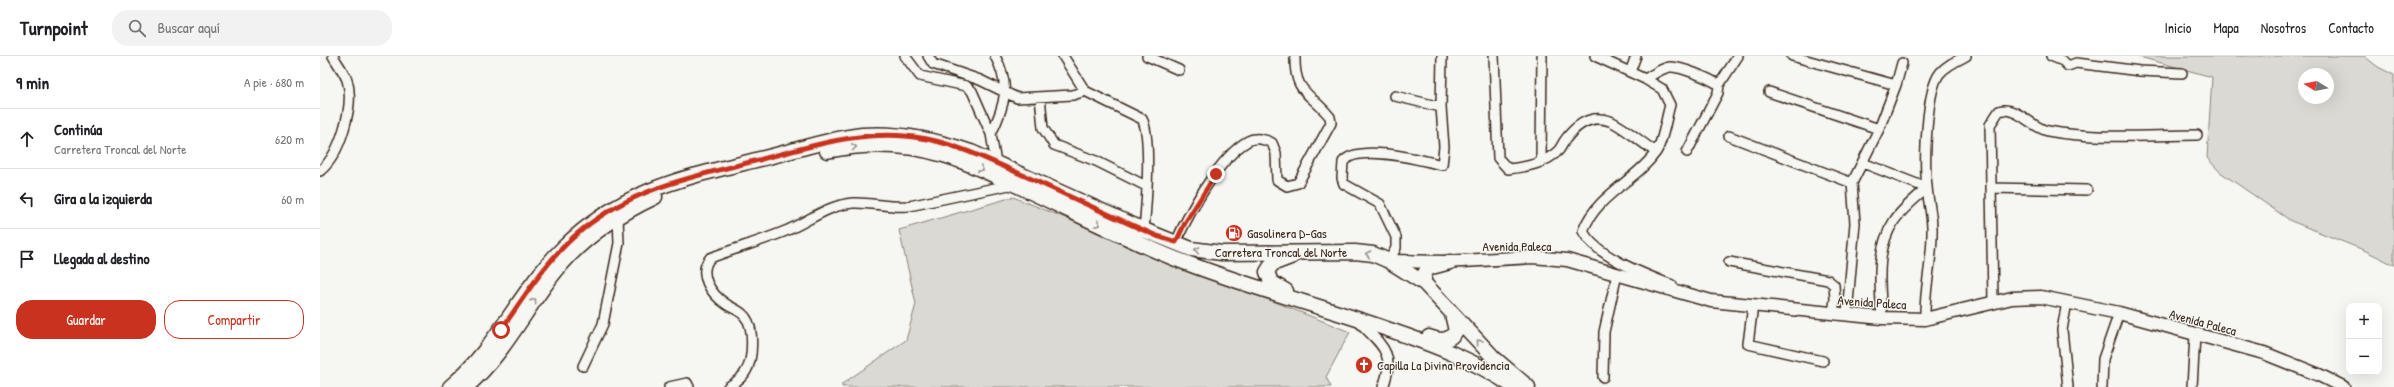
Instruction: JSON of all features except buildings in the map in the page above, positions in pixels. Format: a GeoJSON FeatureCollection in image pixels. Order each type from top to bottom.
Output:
{"type":"FeatureCollection","features":[{"type":"Feature","properties":{"kind":"main road","name":"Carretera Troncal del Norte"},"geometry":{"type":"LineString","coordinates":[[506,331],[550,261],[583,229],[632,197],[671,182],[862,135],[896,135],[928,139],[956,147],[996,163],[1144,230],[1191,249],[1215,252],[1364,253],[1389,261],[1424,283],[1494,358],[1528,387]]}},
{"type":"Feature","properties":{"kind":"main road","name":"Carretera Troncal del Norte"},"geometry":{"type":"LineString","coordinates":[[473,385],[483,363],[506,331],[559,266],[589,237],[618,217],[658,196],[700,182],[836,149],[875,144],[915,148],[941,154],[1014,184],[1157,252],[1452,352],[1514,387]]}},
{"type":"Feature","properties":{"kind":"main road"},"geometry":{"type":"LineString","coordinates":[[1303,252],[1272,264],[1268,270],[1267,276],[1277,286],[1308,303]]}},
{"type":"Feature","properties":{"kind":"main road","name":"Avenida Paleca"},"geometry":{"type":"LineString","coordinates":[[1389,261],[1450,262],[1532,257],[1566,260],[1711,301],[1882,318],[1925,319],[1944,316],[2012,298],[2041,297],[2119,313],[2264,353],[2319,375],[2343,387]]}},
{"type":"Feature","properties":{"kind":"main road"},"geometry":{"type":"LineString","coordinates":[[1424,283],[1424,275],[1428,268],[1450,262]]}},
{"type":"Feature","properties":{"kind":"main road"},"geometry":{"type":"LineString","coordinates":[[1328,309],[1372,318],[1440,340],[1450,338],[1456,330],[1451,312]]}},
{"type":"Feature","properties":{"kind":"main road","name":"Carretera Troncal del Norte"},"geometry":{"type":"LineString","coordinates":[[450,387],[483,363]]}},
{"type":"Feature","properties":{"kind":"street"},"geometry":{"type":"LineString","coordinates":[[320,171],[333,156],[343,134],[348,101],[347,80],[333,56]]}},
{"type":"Feature","properties":{"kind":"street"},"geometry":{"type":"LineString","coordinates":[[905,56],[920,76],[966,86],[972,92],[991,134],[996,163]]}},
{"type":"Feature","properties":{"kind":"street"},"geometry":{"type":"LineString","coordinates":[[928,56],[933,64],[980,80],[1017,98],[1073,95],[1085,91]]}},
{"type":"Feature","properties":{"kind":"street"},"geometry":{"type":"LineString","coordinates":[[991,134],[999,117],[1006,93],[1003,71],[995,56]]}},
{"type":"Feature","properties":{"kind":"street"},"geometry":{"type":"LineString","coordinates":[[1063,56],[1085,91],[1142,119],[1146,131],[1144,230]]}},
{"type":"Feature","properties":{"kind":"street"},"geometry":{"type":"LineString","coordinates":[[1147,56],[1179,70]]}},
{"type":"Feature","properties":{"kind":"street"},"geometry":{"type":"LineString","coordinates":[[1176,242],[1203,191],[1232,154],[1248,141],[1265,139],[1272,142],[1276,153],[1277,180],[1287,186],[1298,183],[1331,122],[1330,117],[1304,92],[1297,81],[1295,56]]}},
{"type":"Feature","properties":{"kind":"street"},"geometry":{"type":"LineString","coordinates":[[1389,261],[1396,248],[1396,237],[1392,225],[1380,204],[1344,184],[1342,178],[1343,162],[1352,156],[1394,154],[1442,165],[1444,147],[1441,107],[1442,56]]}},
{"type":"Feature","properties":{"kind":"street"},"geometry":{"type":"LineString","coordinates":[[1494,56],[1498,158],[1508,169],[1528,167],[1541,161],[1559,150],[1566,139],[1584,121],[1599,119],[1611,122],[1656,152]]}},
{"type":"Feature","properties":{"kind":"street"},"geometry":{"type":"LineString","coordinates":[[1541,161],[1542,56]]}},
{"type":"Feature","properties":{"kind":"street"},"geometry":{"type":"LineString","coordinates":[[1595,56],[1645,79],[1662,89],[1670,105],[1656,152],[1598,206],[1587,220],[1583,231],[1587,240],[1607,254],[1667,283],[1711,301]]}},
{"type":"Feature","properties":{"kind":"street"},"geometry":{"type":"LineString","coordinates":[[1630,72],[1636,56]]}},
{"type":"Feature","properties":{"kind":"street"},"geometry":{"type":"LineString","coordinates":[[1687,152],[1718,93],[1719,85],[1738,56]]}},
{"type":"Feature","properties":{"kind":"street"},"geometry":{"type":"LineString","coordinates":[[1792,56],[1896,85]]}},
{"type":"Feature","properties":{"kind":"street"},"geometry":{"type":"LineString","coordinates":[[1925,319],[1924,293],[1932,235],[1932,208],[1927,188],[1925,161],[1931,93],[1940,74],[1948,65],[1966,56]]}},
{"type":"Feature","properties":{"kind":"street"},"geometry":{"type":"LineString","coordinates":[[2051,56],[2063,61],[2068,66]]}},
{"type":"Feature","properties":{"kind":"street"},"geometry":{"type":"LineString","coordinates":[[2068,66],[2070,56]]}},
{"type":"Feature","properties":{"kind":"street"},"geometry":{"type":"LineString","coordinates":[[1846,314],[1855,224],[1852,183],[1879,129],[1896,85],[1902,63]]}},
{"type":"Feature","properties":{"kind":"street"},"geometry":{"type":"LineString","coordinates":[[2068,66],[2076,63],[2140,71],[2182,73]]}},
{"type":"Feature","properties":{"kind":"street"},"geometry":{"type":"LineString","coordinates":[[1645,79],[1662,70],[1674,67],[1713,80],[1719,85]]}},
{"type":"Feature","properties":{"kind":"street"},"geometry":{"type":"LineString","coordinates":[[1769,92],[1879,129]]}},
{"type":"Feature","properties":{"kind":"street"},"geometry":{"type":"LineString","coordinates":[[1395,96],[1441,107]]}},
{"type":"Feature","properties":{"kind":"street"},"geometry":{"type":"LineString","coordinates":[[1040,97],[1043,128],[1054,145],[1096,161],[1146,186]]}},
{"type":"Feature","properties":{"kind":"street"},"geometry":{"type":"LineString","coordinates":[[1993,302],[1990,125],[1996,114],[2004,109],[2046,130],[2087,134],[2197,135]]}},
{"type":"Feature","properties":{"kind":"street"},"geometry":{"type":"LineString","coordinates":[[1729,136],[1852,183]]}},
{"type":"Feature","properties":{"kind":"street"},"geometry":{"type":"LineString","coordinates":[[1863,163],[1927,188]]}},
{"type":"Feature","properties":{"kind":"street"},"geometry":{"type":"LineString","coordinates":[[728,387],[742,378],[747,370],[752,330],[747,318],[740,311],[726,305],[715,295],[704,276],[705,265],[710,258],[758,242],[825,210],[841,205],[854,203],[896,207],[908,206],[1014,184]]}},
{"type":"Feature","properties":{"kind":"street"},"geometry":{"type":"LineString","coordinates":[[1882,318],[1879,264],[1886,237],[1894,221],[1927,188]]}},
{"type":"Feature","properties":{"kind":"street"},"geometry":{"type":"LineString","coordinates":[[1991,188],[2087,190]]}},
{"type":"Feature","properties":{"kind":"street"},"geometry":{"type":"LineString","coordinates":[[583,366],[603,324],[619,243],[618,217]]}},
{"type":"Feature","properties":{"kind":"street"},"geometry":{"type":"LineString","coordinates":[[1729,262],[1828,280],[1834,284],[1835,299],[1833,313]]}},
{"type":"Feature","properties":{"kind":"street"},"geometry":{"type":"LineString","coordinates":[[1603,377],[1604,332],[1617,274]]}},
{"type":"Feature","properties":{"kind":"street"},"geometry":{"type":"LineString","coordinates":[[2067,302],[2062,330],[2068,387]]}},
{"type":"Feature","properties":{"kind":"street"},"geometry":{"type":"LineString","coordinates":[[1753,305],[1748,344],[1823,361]]}},
{"type":"Feature","properties":{"kind":"street"},"geometry":{"type":"LineString","coordinates":[[2102,387],[2103,359],[2119,313]]}},
{"type":"Feature","properties":{"kind":"street"},"geometry":{"type":"LineString","coordinates":[[1354,318],[1386,351],[1389,360],[1383,387]]}},
{"type":"Feature","properties":{"kind":"street"},"geometry":{"type":"LineString","coordinates":[[2192,387],[2195,335]]}},
{"type":"Feature","properties":{"kind":"street"},"geometry":{"type":"LineString","coordinates":[[669,387],[687,384],[689,387]]}},
{"type":"Feature","properties":{"kind":"shaded area"},"geometry":{"type":"Polygon","coordinates":[[[2136,56],[2364,56],[2378,67],[2394,75],[2394,265],[2366,251],[2291,221],[2220,172],[2207,158],[2212,77],[2136,56]]]}},
{"type":"Feature","properties":{"kind":"shaded area"},"geometry":{"type":"Polygon","coordinates":[[[1013,197],[1350,332],[1326,377],[1331,387],[842,387],[842,384],[906,340],[916,304],[899,230],[1013,197]]]}},
{"type":"Feature","properties":{"kind":"place","name":"Gasolinera D-Gas"},"geometry":{"type":"Point","coordinates":[1234,233]}},
{"type":"Feature","properties":{"kind":"place","name":"Capilla La Divina Providencia"},"geometry":{"type":"Point","coordinates":[1364,365]}},
{"type":"Feature","properties":{"kind":"route"},"geometry":{"type":"LineString","coordinates":[[501,330],[535,280],[561,249],[599,217],[632,197],[653,188],[687,177],[846,138],[862,135],[914,136],[943,143],[971,152],[1157,236],[1176,242],[1203,191],[1216,174]]}}]}
